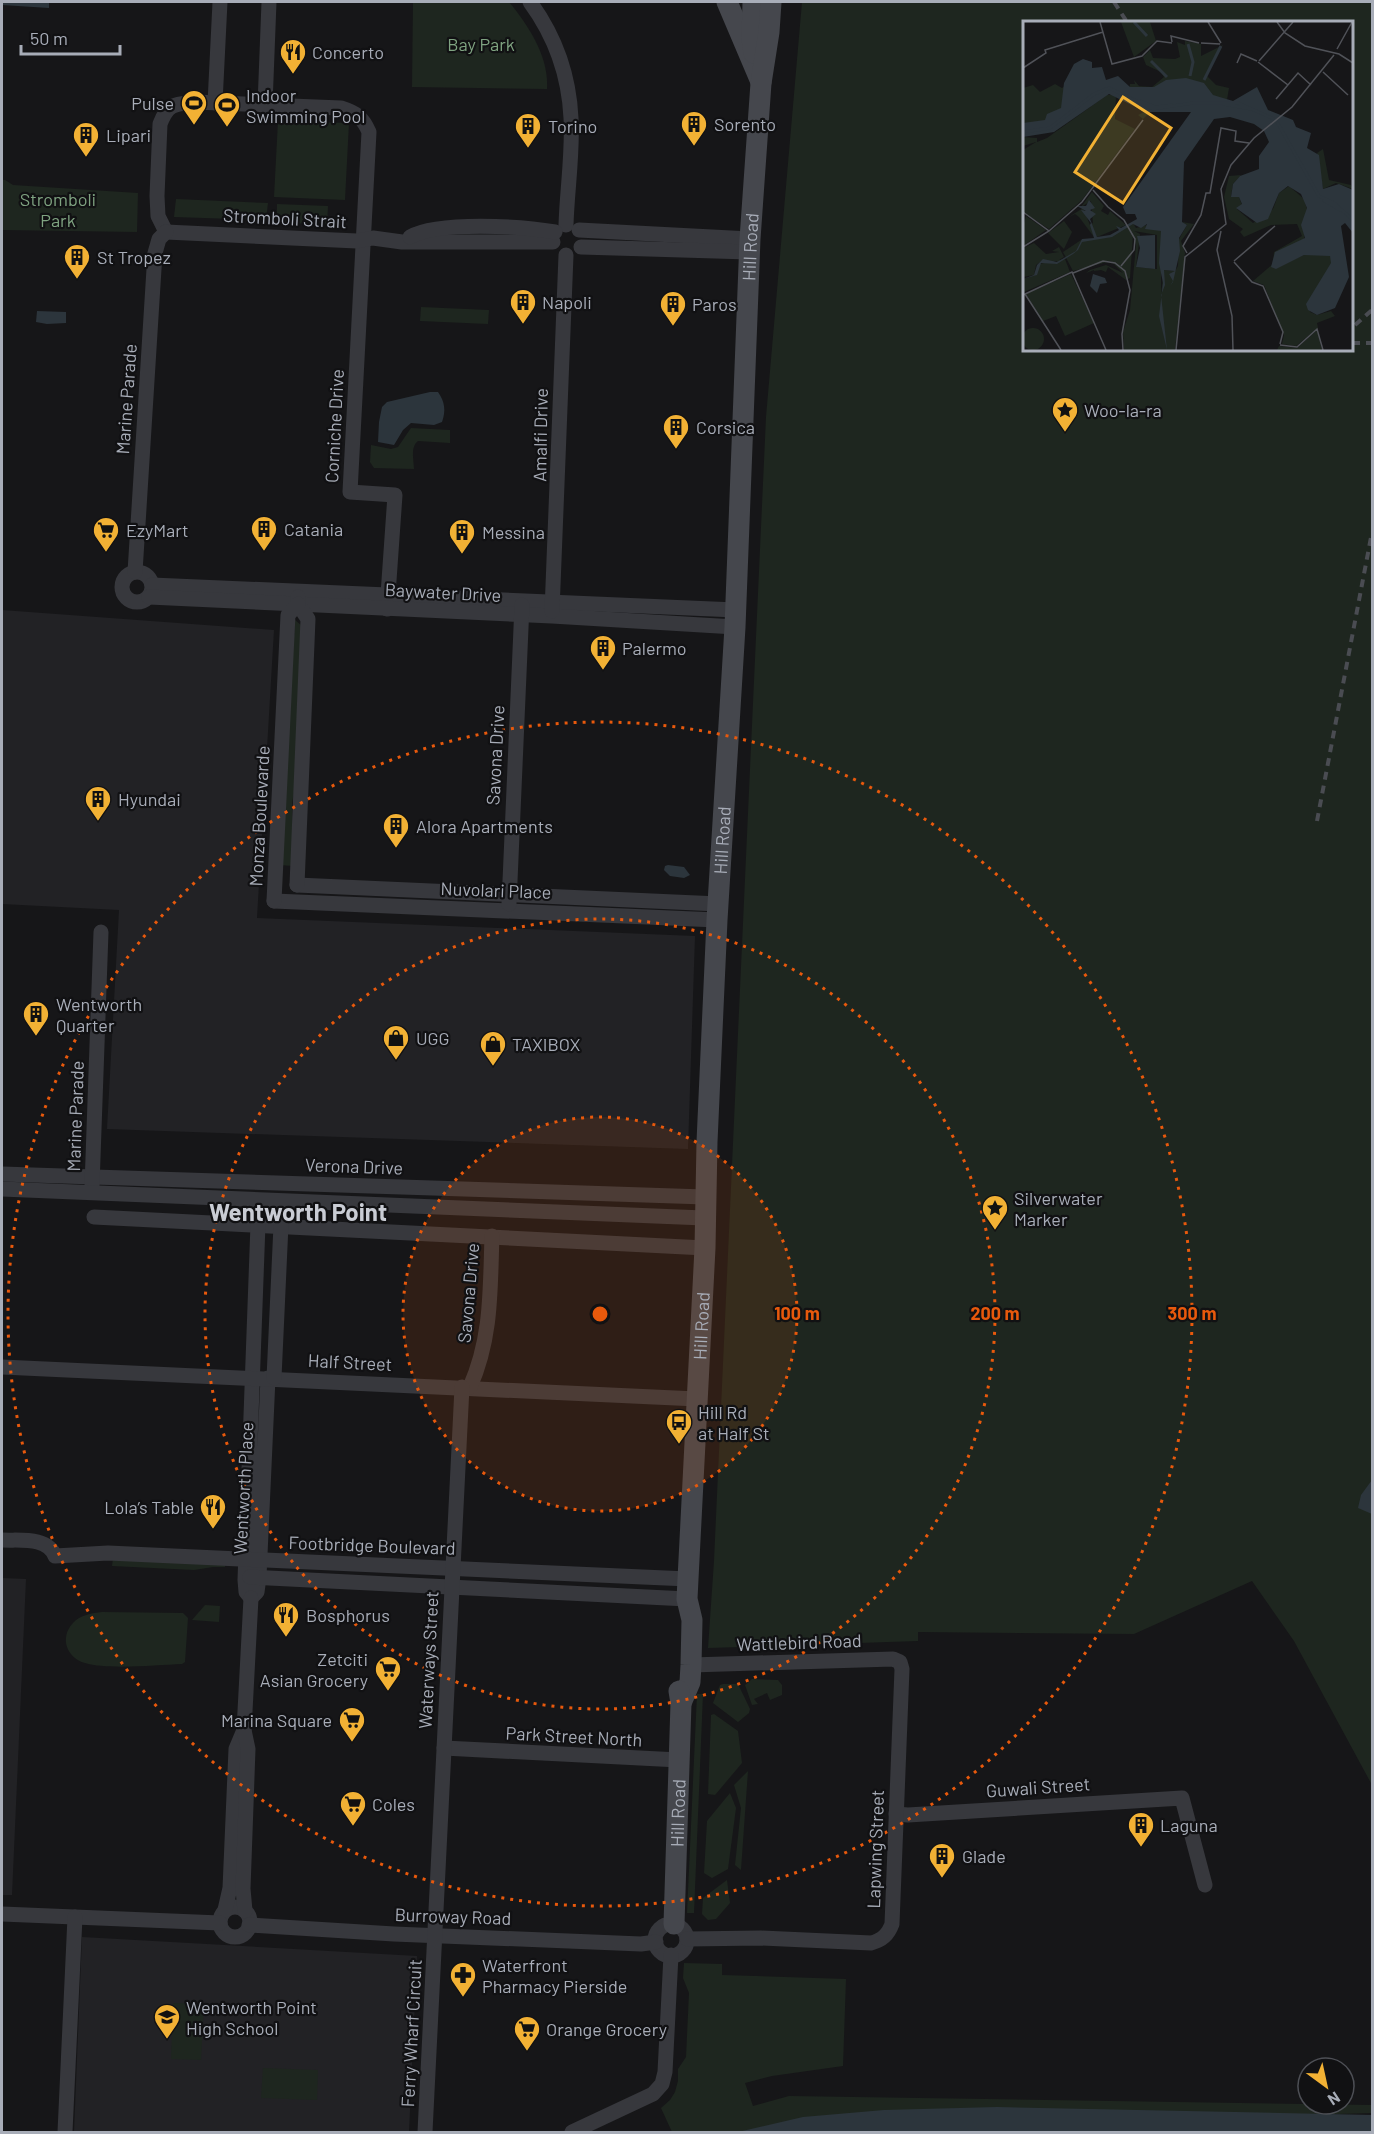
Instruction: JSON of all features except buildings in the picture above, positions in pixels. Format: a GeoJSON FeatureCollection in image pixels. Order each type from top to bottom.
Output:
{"type":"FeatureCollection","features":[{"type":"Feature","properties":{"kind":"street"},"geometry":{"type":"LineString","coordinates":[[215,103],[220,2]]}},
{"type":"Feature","properties":{"kind":"street"},"geometry":{"type":"LineString","coordinates":[[265,105],[269,2]]}},
{"type":"Feature","properties":{"kind":"street"},"geometry":{"type":"LineString","coordinates":[[530,2],[549,33],[561,62],[566,82],[571,118],[563,232],[558,252],[566,255],[574,254],[581,247],[583,239],[563,232]]}},
{"type":"Feature","properties":{"kind":"street"},"geometry":{"type":"LineString","coordinates":[[727,2],[761,83]]}},
{"type":"Feature","properties":{"kind":"street","name":"Hill Road"},"geometry":{"type":"LineString","coordinates":[[753,2],[752,39],[761,83]]}},
{"type":"Feature","properties":{"kind":"street","name":"Hill Road"},"geometry":{"type":"LineString","coordinates":[[680,1931],[681,1703],[677,1680],[680,1620],[688,1589],[705,1248],[718,912],[735,619],[750,245],[761,83],[771,2]]}},
{"type":"Feature","properties":{"kind":"street"},"geometry":{"type":"LineString","coordinates":[[166,232],[158,216],[160,123],[164,113],[175,104],[215,103],[341,108],[354,112],[364,120],[369,132],[364,240]]}},
{"type":"Feature","properties":{"kind":"street","name":"Stromboli Strait"},"geometry":{"type":"LineString","coordinates":[[166,232],[357,241],[373,238],[402,242],[563,232],[750,245]]}},
{"type":"Feature","properties":{"kind":"street","name":"Marine Parade"},"geometry":{"type":"LineString","coordinates":[[135,572],[154,253],[159,238],[166,232]]}},
{"type":"Feature","properties":{"kind":"street","name":"Corniche Drive"},"geometry":{"type":"LineString","coordinates":[[364,240],[350,492],[395,495],[387,602]]}},
{"type":"Feature","properties":{"kind":"street"},"geometry":{"type":"LineString","coordinates":[[581,247],[750,245]]}},
{"type":"Feature","properties":{"kind":"street","name":"Amalfi Drive"},"geometry":{"type":"LineString","coordinates":[[552,610],[566,255]]}},
{"type":"Feature","properties":{"kind":"street"},"geometry":{"type":"LineString","coordinates":[[135,572],[144,573],[151,580],[150,591],[140,602],[136,602],[124,595],[123,581],[125,577],[135,572]]}},
{"type":"Feature","properties":{"kind":"street","name":"Baywater Drive"},"geometry":{"type":"LineString","coordinates":[[150,591],[735,619]]}},
{"type":"Feature","properties":{"kind":"street"},"geometry":{"type":"LineString","coordinates":[[297,885],[308,619],[298,598]]}},
{"type":"Feature","properties":{"kind":"street","name":"Monza Boulevarde"},"geometry":{"type":"LineString","coordinates":[[274,901],[288,615],[298,598]]}},
{"type":"Feature","properties":{"kind":"street","name":"Savona Drive"},"geometry":{"type":"LineString","coordinates":[[509,903],[521,608]]}},
{"type":"Feature","properties":{"kind":"street","name":"Monza Boulevarde"},"geometry":{"type":"LineString","coordinates":[[274,901],[297,885]]}},
{"type":"Feature","properties":{"kind":"street","name":"Nuvolari Place"},"geometry":{"type":"LineString","coordinates":[[297,885],[509,903]]}},
{"type":"Feature","properties":{"kind":"street","name":"Nuvolari Place"},"geometry":{"type":"LineString","coordinates":[[274,901],[509,903],[718,912]]}},
{"type":"Feature","properties":{"kind":"street","name":"Marine Parade"},"geometry":{"type":"LineString","coordinates":[[92,1185],[101,932]]}},
{"type":"Feature","properties":{"kind":"street","name":"Verona Drive"},"geometry":{"type":"LineString","coordinates":[[2,1174],[92,1185],[269,1200],[492,1209],[705,1207]]}},
{"type":"Feature","properties":{"kind":"street"},"geometry":{"type":"LineString","coordinates":[[269,1200],[270,1182]]}},
{"type":"Feature","properties":{"kind":"street","name":"Verona Drive"},"geometry":{"type":"LineString","coordinates":[[2,1189],[270,1182],[493,1190],[705,1207]]}},
{"type":"Feature","properties":{"kind":"street"},"geometry":{"type":"LineString","coordinates":[[492,1209],[493,1190]]}},
{"type":"Feature","properties":{"kind":"street"},"geometry":{"type":"LineString","coordinates":[[94,1217],[705,1248]]}},
{"type":"Feature","properties":{"kind":"street"},"geometry":{"type":"LineString","coordinates":[[258,1224],[265,1378]]}},
{"type":"Feature","properties":{"kind":"street"},"geometry":{"type":"LineString","coordinates":[[265,1378],[281,1225]]}},
{"type":"Feature","properties":{"kind":"street","name":"Savona Drive"},"geometry":{"type":"LineString","coordinates":[[466,1387],[486,1339],[492,1236]]}},
{"type":"Feature","properties":{"kind":"street","name":"Half Street"},"geometry":{"type":"LineString","coordinates":[[2,1367],[697,1399]]}},
{"type":"Feature","properties":{"kind":"street","name":"Wentworth Place"},"geometry":{"type":"LineString","coordinates":[[247,1918],[243,1889],[248,1749],[244,1730],[251,1598],[257,1592],[252,1577],[265,1378]]}},
{"type":"Feature","properties":{"kind":"street","name":"Waterways Street"},"geometry":{"type":"LineString","coordinates":[[435,1935],[452,1568],[466,1387]]}},
{"type":"Feature","properties":{"kind":"street","name":"Footbridge Boulevard"},"geometry":{"type":"LineString","coordinates":[[2,1540],[42,1543],[52,1550],[55,1556],[108,1553],[452,1568],[688,1589]]}},
{"type":"Feature","properties":{"kind":"street","name":"Footbridge Boulevard"},"geometry":{"type":"LineString","coordinates":[[252,1577],[451,1587],[688,1589]]}},
{"type":"Feature","properties":{"kind":"street","name":"Hill Road"},"geometry":{"type":"LineString","coordinates":[[681,1703],[690,1682],[693,1620],[688,1589]]}},
{"type":"Feature","properties":{"kind":"street","name":"Wattlebird Road"},"geometry":{"type":"LineString","coordinates":[[691,1665],[893,1659],[900,1662],[902,1669]]}},
{"type":"Feature","properties":{"kind":"street","name":"Lapwing Street"},"geometry":{"type":"LineString","coordinates":[[680,1931],[761,1938],[871,1943],[881,1940],[892,1924],[902,1669]]}},
{"type":"Feature","properties":{"kind":"street","name":"Wentworth Place"},"geometry":{"type":"LineString","coordinates":[[223,1917],[230,1888],[236,1749],[244,1730]]}},
{"type":"Feature","properties":{"kind":"street","name":"Park Street North"},"geometry":{"type":"LineString","coordinates":[[444,1748],[679,1760]]}},
{"type":"Feature","properties":{"kind":"street","name":"Guwali Street"},"geometry":{"type":"LineString","coordinates":[[896,1814],[1182,1798],[1205,1885]]}},
{"type":"Feature","properties":{"kind":"street"},"geometry":{"type":"LineString","coordinates":[[2,1914],[75,1917],[223,1917],[236,1907],[247,1918],[244,1933],[236,1936],[224,1931],[223,1917]]}},
{"type":"Feature","properties":{"kind":"street"},"geometry":{"type":"LineString","coordinates":[[65,2133],[75,1917]]}},
{"type":"Feature","properties":{"kind":"street","name":"Burroway Road"},"geometry":{"type":"LineString","coordinates":[[247,1918],[435,1935],[640,1944],[656,1942]]}},
{"type":"Feature","properties":{"kind":"street"},"geometry":{"type":"LineString","coordinates":[[662,1927],[680,1931],[684,1949],[671,1956],[661,1952],[656,1942],[657,1934],[662,1927]]}},
{"type":"Feature","properties":{"kind":"street","name":"Ferry Wharf Circuit"},"geometry":{"type":"LineString","coordinates":[[425,2133],[435,1935]]}},
{"type":"Feature","properties":{"kind":"street"},"geometry":{"type":"LineString","coordinates":[[572,2133],[648,2097],[662,2084],[665,2072],[671,1956]]}},
{"type":"Feature","properties":{"kind":"shaded area"},"geometry":{"type":"Polygon","coordinates":[[[2,2],[49,2],[49,8],[2,5],[2,2]]]}},
{"type":"Feature","properties":{"kind":"shaded area"},"geometry":{"type":"Polygon","coordinates":[[[37,311],[66,312],[66,323],[36,322],[37,311]]]}},
{"type":"Feature","properties":{"kind":"shaded area"},"geometry":{"type":"Polygon","coordinates":[[[438,392],[442,399],[444,414],[442,422],[434,425],[411,423],[403,430],[394,445],[378,442],[382,407],[387,402],[438,392]]]}},
{"type":"Feature","properties":{"kind":"shaded area"},"geometry":{"type":"Polygon","coordinates":[[[2,610],[274,630],[257,918],[695,936],[688,1149],[107,1129],[119,910],[2,904],[2,610]]]}},
{"type":"Feature","properties":{"kind":"shaded area"},"geometry":{"type":"Polygon","coordinates":[[[668,865],[684,867],[690,875],[684,878],[670,876],[664,870],[668,865]]]}},
{"type":"Feature","properties":{"kind":"shaded area"},"geometry":{"type":"Polygon","coordinates":[[[1372,1480],[1372,1514],[1358,1508],[1361,1495],[1372,1480]]]}},
{"type":"Feature","properties":{"kind":"shaded area"},"geometry":{"type":"Polygon","coordinates":[[[2,1578],[26,1579],[12,1895],[2,1895],[2,1578]]]}},
{"type":"Feature","properties":{"kind":"shaded area"},"geometry":{"type":"Polygon","coordinates":[[[82,1937],[417,1956],[409,2132],[74,2132],[82,1937]]]}},
{"type":"Feature","properties":{"kind":"shaded area"},"geometry":{"type":"Polygon","coordinates":[[[997,2107],[1296,2113],[1296,2116],[1372,2115],[1372,2132],[738,2132],[803,2117],[884,2110],[997,2107]]]}},
{"type":"Feature","properties":{"kind":"green space","name":"Bay Park"},"geometry":{"type":"Polygon","coordinates":[[[413,2],[509,2],[524,21],[536,42],[545,65],[547,89],[412,87],[413,2]]]}},
{"type":"Feature","properties":{"kind":"green space"},"geometry":{"type":"Polygon","coordinates":[[[802,2],[1372,2],[1372,1785],[1294,1641],[1252,1581],[1134,1634],[918,1632],[918,1641],[708,1648],[714,1561],[766,417],[802,2]]]}},
{"type":"Feature","properties":{"kind":"green space"},"geometry":{"type":"Polygon","coordinates":[[[278,121],[349,123],[345,200],[274,197],[278,121]]]}},
{"type":"Feature","properties":{"kind":"green space","name":"Stromboli Park"},"geometry":{"type":"Polygon","coordinates":[[[2,180],[13,185],[138,193],[137,232],[2,230],[2,180]]]}},
{"type":"Feature","properties":{"kind":"green space"},"geometry":{"type":"Polygon","coordinates":[[[176,199],[268,203],[266,220],[174,217],[176,199]]]}},
{"type":"Feature","properties":{"kind":"green space"},"geometry":{"type":"Polygon","coordinates":[[[277,204],[328,206],[327,225],[277,222],[277,204]]]}},
{"type":"Feature","properties":{"kind":"green space"},"geometry":{"type":"Polygon","coordinates":[[[421,307],[489,310],[488,324],[420,321],[421,307]]]}},
{"type":"Feature","properties":{"kind":"green space"},"geometry":{"type":"Polygon","coordinates":[[[411,428],[450,430],[450,443],[418,441],[413,450],[414,469],[374,468],[370,462],[371,445],[391,449],[398,447],[411,428]]]}},
{"type":"Feature","properties":{"kind":"green space"},"geometry":{"type":"Polygon","coordinates":[[[295,620],[302,626],[292,803],[293,866],[280,865],[295,620]]]}},
{"type":"Feature","properties":{"kind":"green space"},"geometry":{"type":"Polygon","coordinates":[[[113,1558],[225,1565],[225,1567],[194,1570],[112,1566],[113,1558]]]}},
{"type":"Feature","properties":{"kind":"green space"},"geometry":{"type":"Polygon","coordinates":[[[205,1605],[220,1606],[219,1622],[192,1620],[205,1605]]]}},
{"type":"Feature","properties":{"kind":"green space"},"geometry":{"type":"Polygon","coordinates":[[[102,1612],[183,1613],[188,1618],[185,1662],[119,1667],[85,1663],[74,1657],[67,1647],[66,1635],[69,1629],[79,1618],[102,1612]]]}},
{"type":"Feature","properties":{"kind":"green space"},"geometry":{"type":"Polygon","coordinates":[[[752,1679],[778,1680],[782,1685],[782,1695],[770,1700],[767,1693],[754,1699],[758,1704],[752,1705],[745,1685],[752,1679]]]}},
{"type":"Feature","properties":{"kind":"green space"},"geometry":{"type":"Polygon","coordinates":[[[738,1684],[750,1709],[749,1713],[738,1722],[713,1703],[720,1685],[738,1684]]]}},
{"type":"Feature","properties":{"kind":"green space"},"geometry":{"type":"Polygon","coordinates":[[[697,1694],[703,1694],[694,1913],[687,1913],[697,1694]]]}},
{"type":"Feature","properties":{"kind":"green space"},"geometry":{"type":"Polygon","coordinates":[[[714,1714],[738,1731],[742,1763],[715,1795],[708,1794],[711,1715],[714,1714]]]}},
{"type":"Feature","properties":{"kind":"green space"},"geometry":{"type":"Polygon","coordinates":[[[748,1771],[741,1870],[735,1865],[741,1808],[734,1785],[748,1771]]]}},
{"type":"Feature","properties":{"kind":"green space"},"geometry":{"type":"Polygon","coordinates":[[[730,1793],[736,1808],[728,1869],[712,1878],[704,1873],[707,1821],[730,1793]]]}},
{"type":"Feature","properties":{"kind":"green space"},"geometry":{"type":"Polygon","coordinates":[[[727,1880],[730,1903],[716,1919],[708,1920],[702,1914],[703,1898],[727,1880]]]}},
{"type":"Feature","properties":{"kind":"green space"},"geometry":{"type":"Polygon","coordinates":[[[684,1963],[722,1964],[722,1975],[846,1979],[843,2066],[772,2076],[745,2083],[753,2106],[789,2096],[1296,2104],[1296,2115],[672,2132],[661,2108],[675,2092],[678,2069],[686,2057],[689,1993],[683,1978],[684,1963]]]}},
{"type":"Feature","properties":{"kind":"green space"},"geometry":{"type":"Polygon","coordinates":[[[173,2003],[204,2004],[201,2060],[171,2059],[173,2003]]]}},
{"type":"Feature","properties":{"kind":"green space"},"geometry":{"type":"Polygon","coordinates":[[[263,2068],[318,2070],[317,2100],[261,2098],[263,2068]]]}},
{"type":"Feature","properties":{"kind":"green space"},"geometry":{"type":"Polygon","coordinates":[[[1356,2105],[1372,2105],[1372,2113],[1356,2113],[1356,2105]]]}},
{"type":"Feature","properties":{"kind":"railway"},"geometry":{"type":"LineString","coordinates":[[1114,2],[1126,21]]}},
{"type":"Feature","properties":{"kind":"railway"},"geometry":{"type":"LineString","coordinates":[[1355,325],[1372,310]]}},
{"type":"Feature","properties":{"kind":"railway"},"geometry":{"type":"LineString","coordinates":[[1353,343],[1372,343]]}},
{"type":"Feature","properties":{"kind":"railway"},"geometry":{"type":"LineString","coordinates":[[1317,821],[1372,532]]}},
{"type":"Feature","properties":{"kind":"place","name":"Concerto"},"geometry":{"type":"Point","coordinates":[293,75]}},
{"type":"Feature","properties":{"kind":"place","name":"Pulse"},"geometry":{"type":"Point","coordinates":[194,126]}},
{"type":"Feature","properties":{"kind":"place","name":"Indoor Swimming Pool"},"geometry":{"type":"Point","coordinates":[227,128]}},
{"type":"Feature","properties":{"kind":"place","name":"Sorento"},"geometry":{"type":"Point","coordinates":[694,147]}},
{"type":"Feature","properties":{"kind":"place","name":"Torino"},"geometry":{"type":"Point","coordinates":[528,149]}},
{"type":"Feature","properties":{"kind":"place","name":"Lipari"},"geometry":{"type":"Point","coordinates":[86,158]}},
{"type":"Feature","properties":{"kind":"place","name":"St Tropez"},"geometry":{"type":"Point","coordinates":[77,280]}},
{"type":"Feature","properties":{"kind":"place","name":"Napoli"},"geometry":{"type":"Point","coordinates":[523,325]}},
{"type":"Feature","properties":{"kind":"place","name":"Paros"},"geometry":{"type":"Point","coordinates":[673,327]}},
{"type":"Feature","properties":{"kind":"place","name":"Woo-la-ra"},"geometry":{"type":"Point","coordinates":[1065,433]}},
{"type":"Feature","properties":{"kind":"place","name":"Corsica"},"geometry":{"type":"Point","coordinates":[676,450]}},
{"type":"Feature","properties":{"kind":"place","name":"Catania"},"geometry":{"type":"Point","coordinates":[264,552]}},
{"type":"Feature","properties":{"kind":"place","name":"EzyMart"},"geometry":{"type":"Point","coordinates":[106,553]}},
{"type":"Feature","properties":{"kind":"place","name":"Messina"},"geometry":{"type":"Point","coordinates":[462,555]}},
{"type":"Feature","properties":{"kind":"place","name":"Palermo"},"geometry":{"type":"Point","coordinates":[603,671]}},
{"type":"Feature","properties":{"kind":"place","name":"Hyundai"},"geometry":{"type":"Point","coordinates":[98,822]}},
{"type":"Feature","properties":{"kind":"place","name":"Alora Apartments"},"geometry":{"type":"Point","coordinates":[396,849]}},
{"type":"Feature","properties":{"kind":"place","name":"Wentworth Quarter"},"geometry":{"type":"Point","coordinates":[36,1037]}},
{"type":"Feature","properties":{"kind":"place","name":"UGG"},"geometry":{"type":"Point","coordinates":[396,1061]}},
{"type":"Feature","properties":{"kind":"place","name":"TAXIBOX"},"geometry":{"type":"Point","coordinates":[493,1067]}},
{"type":"Feature","properties":{"kind":"place","name":"Silverwater Marker"},"geometry":{"type":"Point","coordinates":[995,1231]}},
{"type":"Feature","properties":{"kind":"place","name":"Hill Rd at Half St"},"geometry":{"type":"Point","coordinates":[679,1445]}},
{"type":"Feature","properties":{"kind":"place","name":"Lola’s Table"},"geometry":{"type":"Point","coordinates":[213,1530]}},
{"type":"Feature","properties":{"kind":"place","name":"Bosphorus"},"geometry":{"type":"Point","coordinates":[286,1638]}},
{"type":"Feature","properties":{"kind":"place","name":"Zetciti Asian Grocery"},"geometry":{"type":"Point","coordinates":[388,1692]}},
{"type":"Feature","properties":{"kind":"place","name":"Marina Square"},"geometry":{"type":"Point","coordinates":[352,1743]}},
{"type":"Feature","properties":{"kind":"place","name":"Coles"},"geometry":{"type":"Point","coordinates":[353,1827]}},
{"type":"Feature","properties":{"kind":"place","name":"Laguna"},"geometry":{"type":"Point","coordinates":[1141,1848]}},
{"type":"Feature","properties":{"kind":"place","name":"Glade"},"geometry":{"type":"Point","coordinates":[942,1879]}},
{"type":"Feature","properties":{"kind":"place","name":"Waterfront Pharmacy Pierside"},"geometry":{"type":"Point","coordinates":[463,1998]}},
{"type":"Feature","properties":{"kind":"place","name":"Wentworth Point High School"},"geometry":{"type":"Point","coordinates":[167,2040]}},
{"type":"Feature","properties":{"kind":"place","name":"Orange Grocery"},"geometry":{"type":"Point","coordinates":[527,2052]}},
{"type":"Feature","properties":{"kind":"district","name":"Wentworth Point"},"geometry":{"type":"Point","coordinates":[298,1211]}}]}
